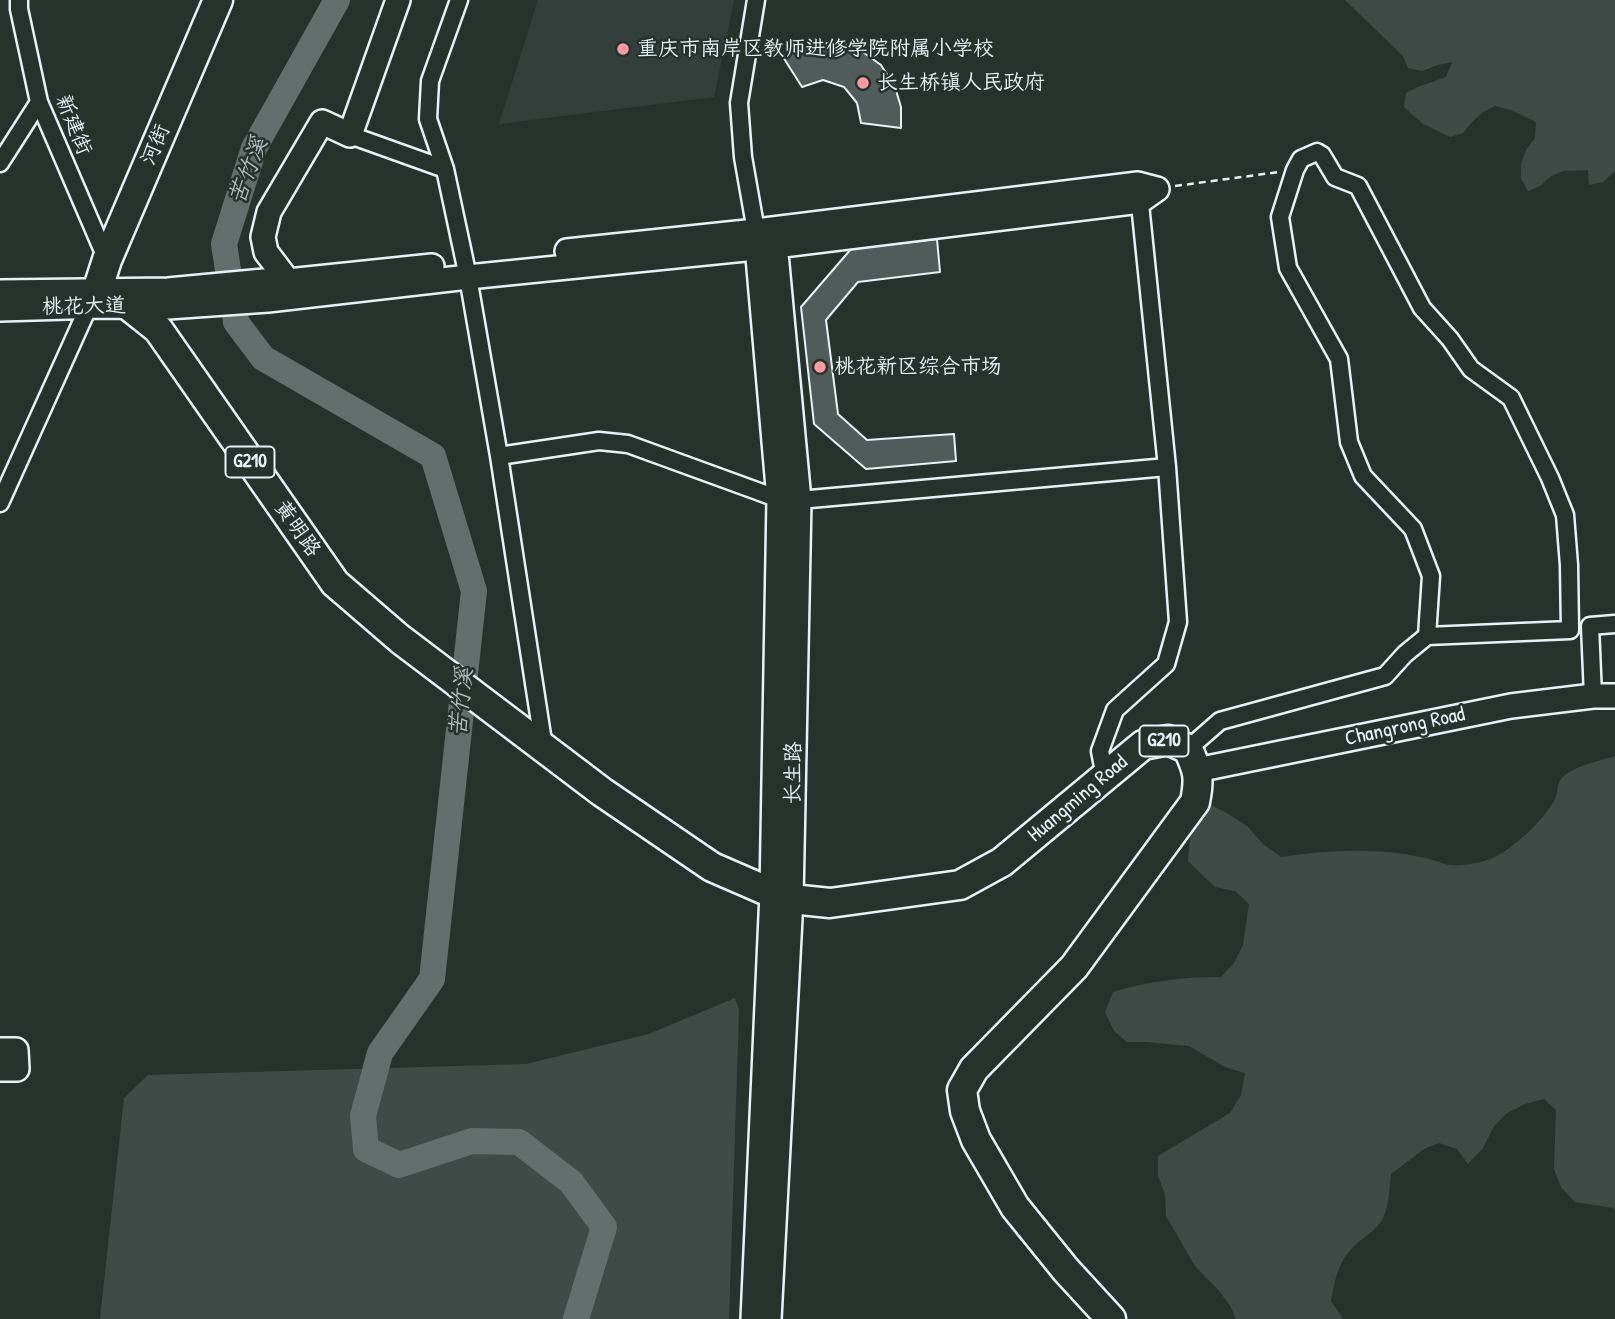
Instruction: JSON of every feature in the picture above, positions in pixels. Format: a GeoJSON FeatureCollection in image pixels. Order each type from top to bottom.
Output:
{"type":"FeatureCollection","features":[{"type":"Feature","properties":{"kind":"highway","name":"河街"},"geometry":{"type":"LineString","coordinates":[[92,299],[218,0]]}},
{"type":"Feature","properties":{"kind":"highway","name":"黄明路"},"geometry":{"type":"LineString","coordinates":[[92,299],[129,306],[158,329],[335,583],[400,639],[537,743]]}},
{"type":"Feature","properties":{"kind":"highway","name":"Huangming Road"},"geometry":{"type":"LineString","coordinates":[[537,743],[602,792],[712,867],[781,896],[830,903],[960,885],[1002,862],[1143,745],[1168,740],[1195,768]]}},
{"type":"Feature","properties":{"kind":"highway","name":"G210"},"geometry":{"type":"LineString","coordinates":[[1111,1319],[1066,1270],[1015,1207],[976,1140],[965,1111],[962,1090],[974,1069],[1074,967],[1195,802],[1195,768]]}},
{"type":"Feature","properties":{"kind":"street","name":"新建街"},"geometry":{"type":"LineString","coordinates":[[19,0],[39,102],[107,260]]}},
{"type":"Feature","properties":{"kind":"street"},"geometry":{"type":"LineString","coordinates":[[350,135],[398,0]]}},
{"type":"Feature","properties":{"kind":"street"},"geometry":{"type":"LineString","coordinates":[[459,0],[430,81],[428,120],[445,169],[467,270],[499,456],[537,743]]}},
{"type":"Feature","properties":{"kind":"street"},"geometry":{"type":"LineString","coordinates":[[755,0],[739,103],[743,157],[765,238]]}},
{"type":"Feature","properties":{"kind":"street"},"geometry":{"type":"LineString","coordinates":[[0,163],[39,102]]}},
{"type":"Feature","properties":{"kind":"street"},"geometry":{"type":"LineString","coordinates":[[288,281],[266,252],[263,237],[269,212],[322,122],[350,135],[445,169]]}},
{"type":"Feature","properties":{"kind":"street"},"geometry":{"type":"LineString","coordinates":[[1195,768],[1220,721],[1385,676],[1405,654],[1427,636],[1570,630],[1565,515],[1511,398],[1471,369],[1450,339],[1422,308],[1358,186],[1335,177],[1322,155],[1317,152],[1301,159],[1279,217],[1289,268],[1339,359],[1349,442],[1363,476],[1413,529],[1427,565],[1431,576],[1427,636]]}},
{"type":"Feature","properties":{"kind":"street"},"geometry":{"type":"LineString","coordinates":[[168,299],[765,238],[1145,192],[1178,622],[1166,664],[1115,710],[1100,751],[1105,777]]}},
{"type":"Feature","properties":{"kind":"street","name":"长生路"},"geometry":{"type":"LineString","coordinates":[[765,238],[789,500],[769,1319]]}},
{"type":"Feature","properties":{"kind":"street"},"geometry":{"type":"LineString","coordinates":[[266,290],[288,281],[467,270]]}},
{"type":"Feature","properties":{"kind":"street","name":"桃花大道"},"geometry":{"type":"LineString","coordinates":[[0,292],[92,299],[168,299]]}},
{"type":"Feature","properties":{"kind":"street"},"geometry":{"type":"LineString","coordinates":[[0,503],[92,299]]}},
{"type":"Feature","properties":{"kind":"street","name":"桃花大道"},"geometry":{"type":"LineString","coordinates":[[0,309],[92,299]]}},
{"type":"Feature","properties":{"kind":"street","name":"桃花大道"},"geometry":{"type":"LineString","coordinates":[[129,306],[168,299]]}},
{"type":"Feature","properties":{"kind":"street"},"geometry":{"type":"LineString","coordinates":[[499,456],[599,441],[628,444],[789,500],[1167,467]]}},
{"type":"Feature","properties":{"kind":"street"},"geometry":{"type":"LineString","coordinates":[[1604,696],[1590,626],[1615,624]]}},
{"type":"Feature","properties":{"kind":"street","name":"Changrong Road"},"geometry":{"type":"LineString","coordinates":[[1195,768],[1511,706],[1604,696]]}},
{"type":"Feature","properties":{"kind":"street","name":"Changrong Road"},"geometry":{"type":"LineString","coordinates":[[1195,768],[1515,720],[1615,710]]}},
{"type":"Feature","properties":{"kind":"street","name":"长生路"},"geometry":{"type":"LineString","coordinates":[[753,1319],[781,896]]}},
{"type":"Feature","properties":{"kind":"path"},"geometry":{"type":"LineString","coordinates":[[1145,192],[1295,170]]}},
{"type":"Feature","properties":{"kind":"shaded area","name":"重庆市南岸区教师进修学院附属小学校"},"geometry":{"type":"Polygon","coordinates":[[[538,0],[734,0],[714,97],[499,124],[538,0]]]}},
{"type":"Feature","properties":{"kind":"shaded area"},"geometry":{"type":"Polygon","coordinates":[[[1345,0],[1615,0],[1615,171],[1603,182],[1589,185],[1588,170],[1563,171],[1528,191],[1521,178],[1521,164],[1526,150],[1535,138],[1536,122],[1495,106],[1483,112],[1463,133],[1450,137],[1423,124],[1404,107],[1406,93],[1446,77],[1452,62],[1422,71],[1408,68],[1403,56],[1345,0]]]}},
{"type":"Feature","properties":{"kind":"shaded area"},"geometry":{"type":"Polygon","coordinates":[[[1615,756],[1615,1211],[1613,1208],[1575,1202],[1561,1187],[1554,1169],[1556,1110],[1544,1099],[1525,1104],[1507,1113],[1494,1126],[1483,1148],[1468,1164],[1457,1149],[1439,1143],[1424,1149],[1391,1174],[1383,1218],[1374,1230],[1349,1251],[1338,1271],[1331,1301],[1343,1319],[1236,1319],[1220,1292],[1195,1266],[1166,1216],[1165,1194],[1158,1176],[1158,1156],[1230,1113],[1241,1095],[1245,1073],[1225,1067],[1189,1046],[1127,1042],[1114,1031],[1105,1012],[1113,992],[1167,980],[1221,977],[1234,963],[1243,945],[1249,904],[1235,891],[1215,887],[1188,861],[1190,839],[1207,803],[1247,826],[1263,844],[1281,857],[1335,851],[1373,851],[1407,854],[1451,865],[1467,865],[1493,858],[1528,833],[1550,807],[1560,781],[1566,774],[1615,756]]]}},
{"type":"Feature","properties":{"kind":"shaded area"},"geometry":{"type":"Polygon","coordinates":[[[735,998],[739,1010],[729,1319],[100,1319],[124,1098],[148,1075],[526,1064],[649,1034],[735,998]]]}},
{"type":"Feature","properties":{"kind":"building","name":"长生桥镇人民政府"},"geometry":{"type":"Polygon","coordinates":[[[839,42],[860,50],[881,65],[895,87],[901,107],[901,128],[861,123],[857,103],[844,87],[823,80],[802,87],[783,57],[808,45],[839,42]]]}},
{"type":"Feature","properties":{"kind":"building","name":"桃花新区综合市场"},"geometry":{"type":"Polygon","coordinates":[[[937,239],[940,272],[858,282],[826,320],[838,414],[867,440],[954,434],[956,461],[866,469],[814,424],[801,307],[851,249],[937,239]]]}},
{"type":"Feature","properties":{"kind":"waterway","name":"苦竹溪"},"geometry":{"type":"LineString","coordinates":[[337,0],[254,148],[224,244],[236,322],[263,358],[433,456],[474,591],[432,979],[380,1053],[363,1116],[366,1149],[399,1165],[472,1141],[519,1142],[571,1182],[604,1227],[576,1319]]}},
{"type":"Feature","properties":{"kind":"place","name":"重庆市南岸区教师进修学院附属小学校"},"geometry":{"type":"Point","coordinates":[623,49]}},
{"type":"Feature","properties":{"kind":"place","name":"长生桥镇人民政府"},"geometry":{"type":"Point","coordinates":[863,83]}},
{"type":"Feature","properties":{"kind":"place","name":"桃花新区综合市场"},"geometry":{"type":"Point","coordinates":[820,367]}}]}
